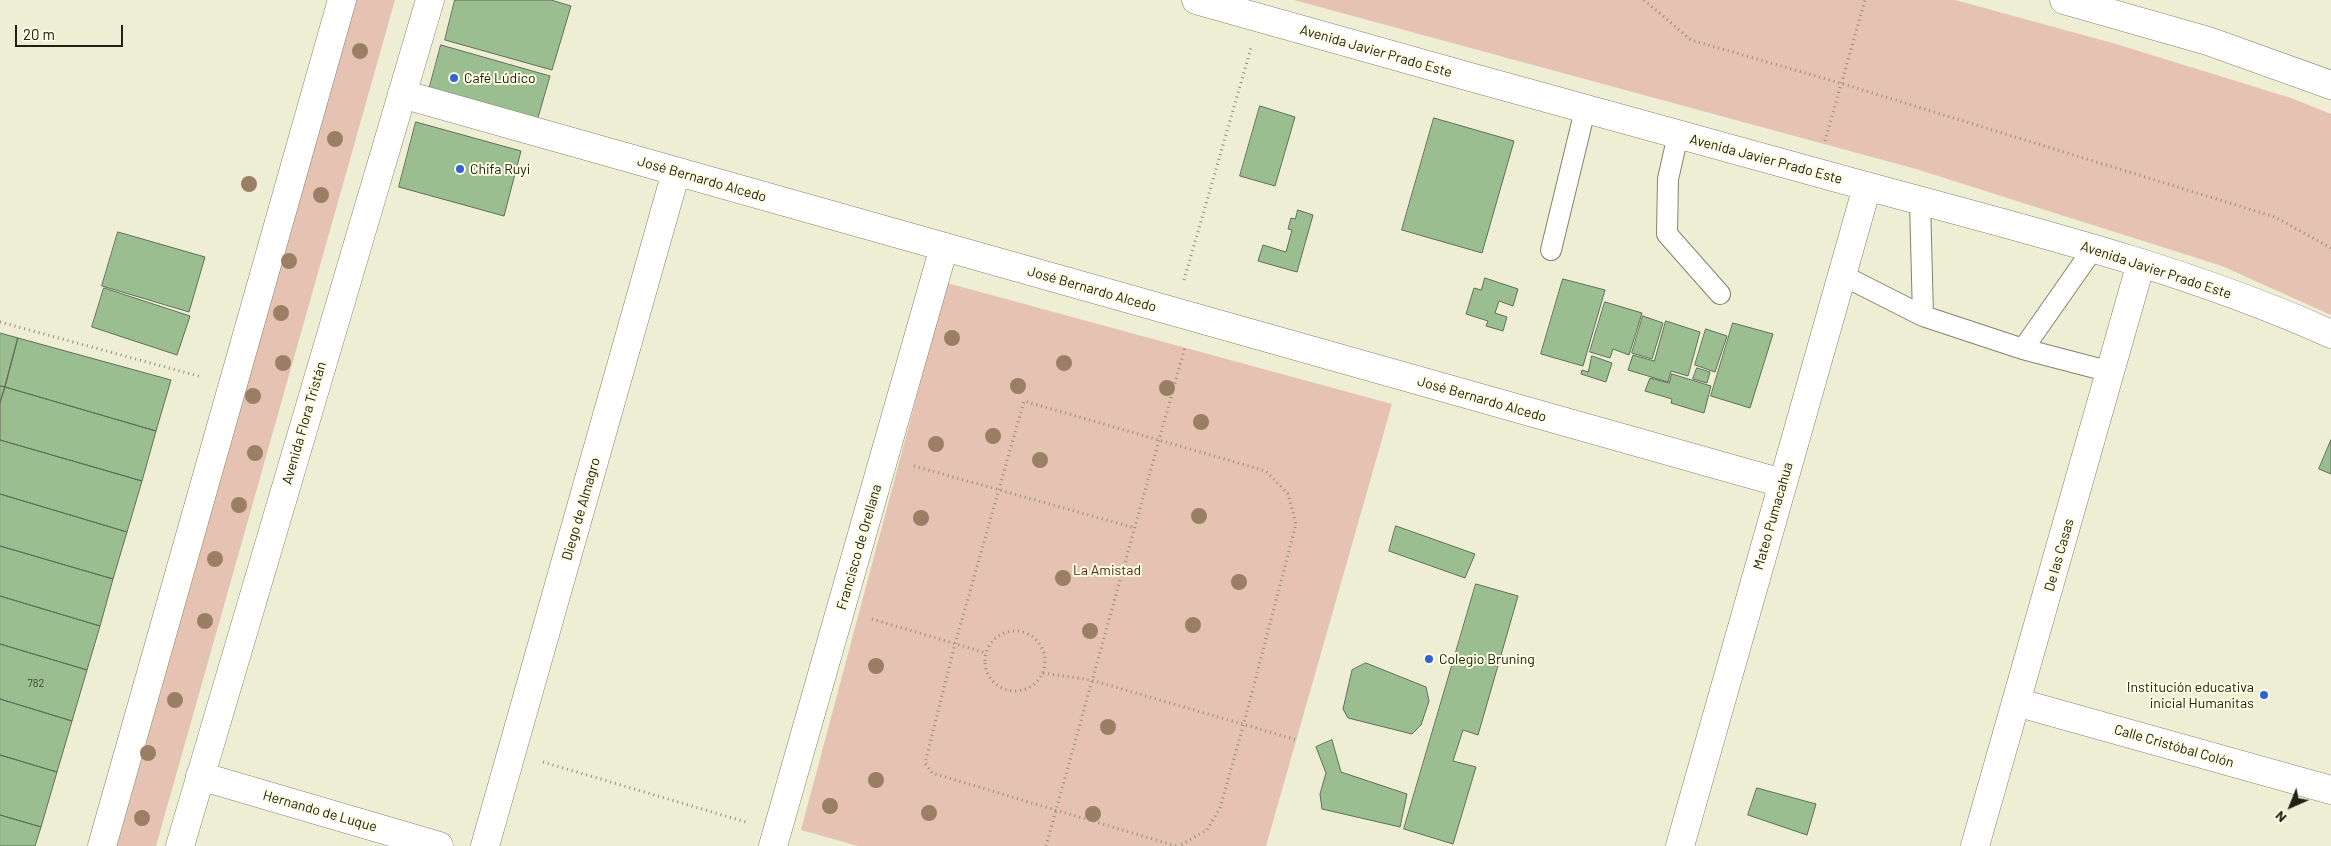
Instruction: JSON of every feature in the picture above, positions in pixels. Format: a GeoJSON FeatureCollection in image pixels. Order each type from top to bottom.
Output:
{"type":"FeatureCollection","features":[{"type":"Feature","properties":{"kind":"street"},"geometry":{"type":"LineString","coordinates":[[102,846],[342,0]]}},
{"type":"Feature","properties":{"kind":"street","name":"Avenida Flora Tristán"},"geometry":{"type":"LineString","coordinates":[[180,846],[430,0]]}},
{"type":"Feature","properties":{"kind":"street","name":"Avenida Javier Prado Este"},"geometry":{"type":"LineString","coordinates":[[1196,0],[1585,110],[2141,263],[2212,286],[2331,334]]}},
{"type":"Feature","properties":{"kind":"street"},"geometry":{"type":"LineString","coordinates":[[2064,0],[2208,41],[2331,85]]}},
{"type":"Feature","properties":{"kind":"street","name":"José Bernardo Alcedo"},"geometry":{"type":"LineString","coordinates":[[402,94],[1782,483]]}},
{"type":"Feature","properties":{"kind":"street","name":"Diego de Almagro"},"geometry":{"type":"LineString","coordinates":[[485,846],[676,172]]}},
{"type":"Feature","properties":{"kind":"street","name":"Mateo Pumacahua"},"geometry":{"type":"LineString","coordinates":[[1680,846],[1866,187]]}},
{"type":"Feature","properties":{"kind":"street","name":"Francisco de Orellana"},"geometry":{"type":"LineString","coordinates":[[775,842],[944,247]]}},
{"type":"Feature","properties":{"kind":"street","name":"De las Casas"},"geometry":{"type":"LineString","coordinates":[[1975,846],[2141,263]]}},
{"type":"Feature","properties":{"kind":"street","name":"Calle Cristóbal Colón"},"geometry":{"type":"LineString","coordinates":[[2016,702],[2331,790]]}},
{"type":"Feature","properties":{"kind":"street","name":"Hernando de Luque"},"geometry":{"type":"LineString","coordinates":[[200,776],[439,846]]}},
{"type":"Feature","properties":{"kind":"lane"},"geometry":{"type":"LineString","coordinates":[[1551,250],[1585,110]]}},
{"type":"Feature","properties":{"kind":"lane"},"geometry":{"type":"LineString","coordinates":[[1678,135],[1668,179],[1668,234],[1720,294]]}},
{"type":"Feature","properties":{"kind":"lane"},"geometry":{"type":"LineString","coordinates":[[1920,201],[1923,316]]}},
{"type":"Feature","properties":{"kind":"lane"},"geometry":{"type":"LineString","coordinates":[[2024,349],[2093,249]]}},
{"type":"Feature","properties":{"kind":"lane"},"geometry":{"type":"LineString","coordinates":[[1842,275],[1923,316],[2024,349],[2111,372]]}},
{"type":"Feature","properties":{"kind":"path"},"geometry":{"type":"LineString","coordinates":[[1644,0],[1691,40],[1840,83],[2275,218],[2331,248]]}},
{"type":"Feature","properties":{"kind":"path"},"geometry":{"type":"LineString","coordinates":[[1816,173],[1864,0]]}},
{"type":"Feature","properties":{"kind":"path"},"geometry":{"type":"LineString","coordinates":[[1046,846],[1158,440],[1184,315],[1259,18]]}},
{"type":"Feature","properties":{"kind":"path"},"geometry":{"type":"LineString","coordinates":[[0,322],[233,386]]}},
{"type":"Feature","properties":{"kind":"path"},"geometry":{"type":"LineString","coordinates":[[1024,401],[1158,440],[1266,471],[1288,494],[1296,524],[1220,808],[1207,830],[1178,846],[932,773],[925,763],[955,644],[1024,401]]}},
{"type":"Feature","properties":{"kind":"path"},"geometry":{"type":"LineString","coordinates":[[884,457],[1135,528]]}},
{"type":"Feature","properties":{"kind":"path"},"geometry":{"type":"LineString","coordinates":[[841,610],[986,653]]}},
{"type":"Feature","properties":{"kind":"path"},"geometry":{"type":"LineString","coordinates":[[1016,631],[1034,637],[1041,645],[1046,663],[1043,673],[1030,688],[1010,691],[993,681],[988,673],[986,653],[990,644],[997,637],[1016,631]]}},
{"type":"Feature","properties":{"kind":"path"},"geometry":{"type":"LineString","coordinates":[[1043,673],[1091,680],[1244,723],[1297,740]]}},
{"type":"Feature","properties":{"kind":"path"},"geometry":{"type":"LineString","coordinates":[[512,753],[775,842]]}},
{"type":"Feature","properties":{"kind":"green space"},"geometry":{"type":"Polygon","coordinates":[[[350,0],[395,0],[156,846],[109,846],[350,0]]]}},
{"type":"Feature","properties":{"kind":"green space"},"geometry":{"type":"Polygon","coordinates":[[[1294,0],[1955,0],[2116,44],[2291,98],[2331,114],[2331,315],[2222,266],[1916,169],[1294,0]]]}},
{"type":"Feature","properties":{"kind":"green space","name":"La Amistad"},"geometry":{"type":"Polygon","coordinates":[[[947,283],[1392,404],[1266,846],[858,846],[801,830],[947,283]]]}},
{"type":"Feature","properties":{"kind":"building"},"geometry":{"type":"Polygon","coordinates":[[[455,0],[551,0],[571,6],[552,70],[445,40],[455,0]]]}},
{"type":"Feature","properties":{"kind":"building"},"geometry":{"type":"Polygon","coordinates":[[[441,45],[550,76],[537,121],[429,90],[441,45]]]}},
{"type":"Feature","properties":{"kind":"building"},"geometry":{"type":"Polygon","coordinates":[[[1260,106],[1295,117],[1275,186],[1240,176],[1260,106]]]}},
{"type":"Feature","properties":{"kind":"building"},"geometry":{"type":"Polygon","coordinates":[[[1434,118],[1514,141],[1482,253],[1402,230],[1434,118]]]}},
{"type":"Feature","properties":{"kind":"building","name":"Chifa Ruyi"},"geometry":{"type":"Polygon","coordinates":[[[416,122],[521,151],[504,216],[399,187],[416,122]]]}},
{"type":"Feature","properties":{"kind":"building"},"geometry":{"type":"Polygon","coordinates":[[[1298,210],[1313,215],[1297,272],[1258,261],[1263,245],[1286,252],[1292,230],[1288,229],[1291,218],[1295,219],[1298,210]]]}},
{"type":"Feature","properties":{"kind":"building"},"geometry":{"type":"Polygon","coordinates":[[[118,232],[205,257],[189,312],[102,286],[118,232]]]}},
{"type":"Feature","properties":{"kind":"building"},"geometry":{"type":"Polygon","coordinates":[[[1485,278],[1518,289],[1513,306],[1499,301],[1495,313],[1507,317],[1503,331],[1486,326],[1488,321],[1466,314],[1474,288],[1481,290],[1485,278]]]}},
{"type":"Feature","properties":{"kind":"building"},"geometry":{"type":"Polygon","coordinates":[[[1563,279],[1605,290],[1583,366],[1541,354],[1563,279]]]}},
{"type":"Feature","properties":{"kind":"building"},"geometry":{"type":"Polygon","coordinates":[[[104,288],[190,316],[177,355],[92,327],[104,288]]]}},
{"type":"Feature","properties":{"kind":"building"},"geometry":{"type":"Polygon","coordinates":[[[1605,302],[1642,313],[1629,355],[1613,349],[1610,358],[1590,352],[1605,302]]]}},
{"type":"Feature","properties":{"kind":"building"},"geometry":{"type":"Polygon","coordinates":[[[1643,316],[1663,323],[1652,359],[1632,353],[1643,316]]]}},
{"type":"Feature","properties":{"kind":"building"},"geometry":{"type":"Polygon","coordinates":[[[1666,321],[1700,332],[1688,376],[1671,371],[1668,382],[1628,370],[1633,355],[1654,361],[1666,321]]]}},
{"type":"Feature","properties":{"kind":"building"},"geometry":{"type":"Polygon","coordinates":[[[1733,323],[1773,334],[1750,408],[1711,396],[1733,323]]]}},
{"type":"Feature","properties":{"kind":"building"},"geometry":{"type":"Polygon","coordinates":[[[1706,329],[1727,336],[1715,372],[1695,365],[1706,329]]]}},
{"type":"Feature","properties":{"kind":"building"},"geometry":{"type":"Polygon","coordinates":[[[0,333],[18,338],[5,387],[0,386],[0,333]]]}},
{"type":"Feature","properties":{"kind":"building"},"geometry":{"type":"Polygon","coordinates":[[[18,338],[171,380],[156,431],[5,387],[18,338]]]}},
{"type":"Feature","properties":{"kind":"building"},"geometry":{"type":"Polygon","coordinates":[[[1592,356],[1612,363],[1606,382],[1581,374],[1582,370],[1588,372],[1592,356]]]}},
{"type":"Feature","properties":{"kind":"building"},"geometry":{"type":"Polygon","coordinates":[[[1697,368],[1710,372],[1707,383],[1693,379],[1697,368]]]}},
{"type":"Feature","properties":{"kind":"building"},"geometry":{"type":"Polygon","coordinates":[[[1672,374],[1711,386],[1704,413],[1671,403],[1672,399],[1645,391],[1650,378],[1669,383],[1672,374]]]}},
{"type":"Feature","properties":{"kind":"building"},"geometry":{"type":"Polygon","coordinates":[[[0,386],[5,387],[0,403],[0,386]]]}},
{"type":"Feature","properties":{"kind":"building"},"geometry":{"type":"Polygon","coordinates":[[[5,387],[156,431],[142,481],[0,440],[0,403],[5,387]]]}},
{"type":"Feature","properties":{"kind":"building"},"geometry":{"type":"Polygon","coordinates":[[[0,440],[142,481],[127,532],[0,494],[0,440]]]}},
{"type":"Feature","properties":{"kind":"building"},"geometry":{"type":"Polygon","coordinates":[[[2331,440],[2331,474],[2319,469],[2331,440]]]}},
{"type":"Feature","properties":{"kind":"building"},"geometry":{"type":"Polygon","coordinates":[[[0,494],[127,532],[113,579],[0,546],[0,494]]]}},
{"type":"Feature","properties":{"kind":"building"},"geometry":{"type":"Polygon","coordinates":[[[1396,526],[1475,554],[1465,578],[1389,551],[1396,526]]]}},
{"type":"Feature","properties":{"kind":"building"},"geometry":{"type":"Polygon","coordinates":[[[0,546],[113,579],[100,626],[0,596],[0,546]]]}},
{"type":"Feature","properties":{"kind":"building"},"geometry":{"type":"Polygon","coordinates":[[[1476,584],[1518,596],[1478,735],[1463,730],[1453,761],[1476,767],[1453,844],[1404,829],[1476,584]]]}},
{"type":"Feature","properties":{"kind":"building"},"geometry":{"type":"Polygon","coordinates":[[[0,596],[100,626],[87,670],[0,644],[0,596]]]}},
{"type":"Feature","properties":{"kind":"building"},"geometry":{"type":"Polygon","coordinates":[[[0,644],[87,670],[72,721],[0,699],[0,644]]]}},
{"type":"Feature","properties":{"kind":"building"},"geometry":{"type":"Polygon","coordinates":[[[1366,663],[1426,687],[1429,701],[1421,725],[1412,734],[1348,718],[1343,709],[1352,670],[1366,663]]]}},
{"type":"Feature","properties":{"kind":"building"},"geometry":{"type":"Polygon","coordinates":[[[0,699],[72,721],[57,772],[0,755],[0,699]]]}},
{"type":"Feature","properties":{"kind":"building"},"geometry":{"type":"Polygon","coordinates":[[[1332,740],[1341,772],[1407,794],[1400,827],[1322,809],[1320,794],[1326,773],[1316,747],[1332,740]]]}},
{"type":"Feature","properties":{"kind":"building"},"geometry":{"type":"Polygon","coordinates":[[[0,755],[57,772],[41,827],[0,815],[0,755]]]}},
{"type":"Feature","properties":{"kind":"building"},"geometry":{"type":"Polygon","coordinates":[[[1757,788],[1816,804],[1807,835],[1748,815],[1757,788]]]}},
{"type":"Feature","properties":{"kind":"building"},"geometry":{"type":"Polygon","coordinates":[[[0,815],[41,827],[35,846],[0,846],[0,815]]]}},
{"type":"Feature","properties":{"kind":"place","name":"Café Lúdico"},"geometry":{"type":"Point","coordinates":[454,78]}},
{"type":"Feature","properties":{"kind":"place","name":"Chifa Ruyi"},"geometry":{"type":"Point","coordinates":[460,169]}},
{"type":"Feature","properties":{"kind":"place","name":"Colegio Bruning"},"geometry":{"type":"Point","coordinates":[1429,659]}},
{"type":"Feature","properties":{"kind":"place","name":"Institución educativa inicial Humanitas"},"geometry":{"type":"Point","coordinates":[2264,695]}}]}
